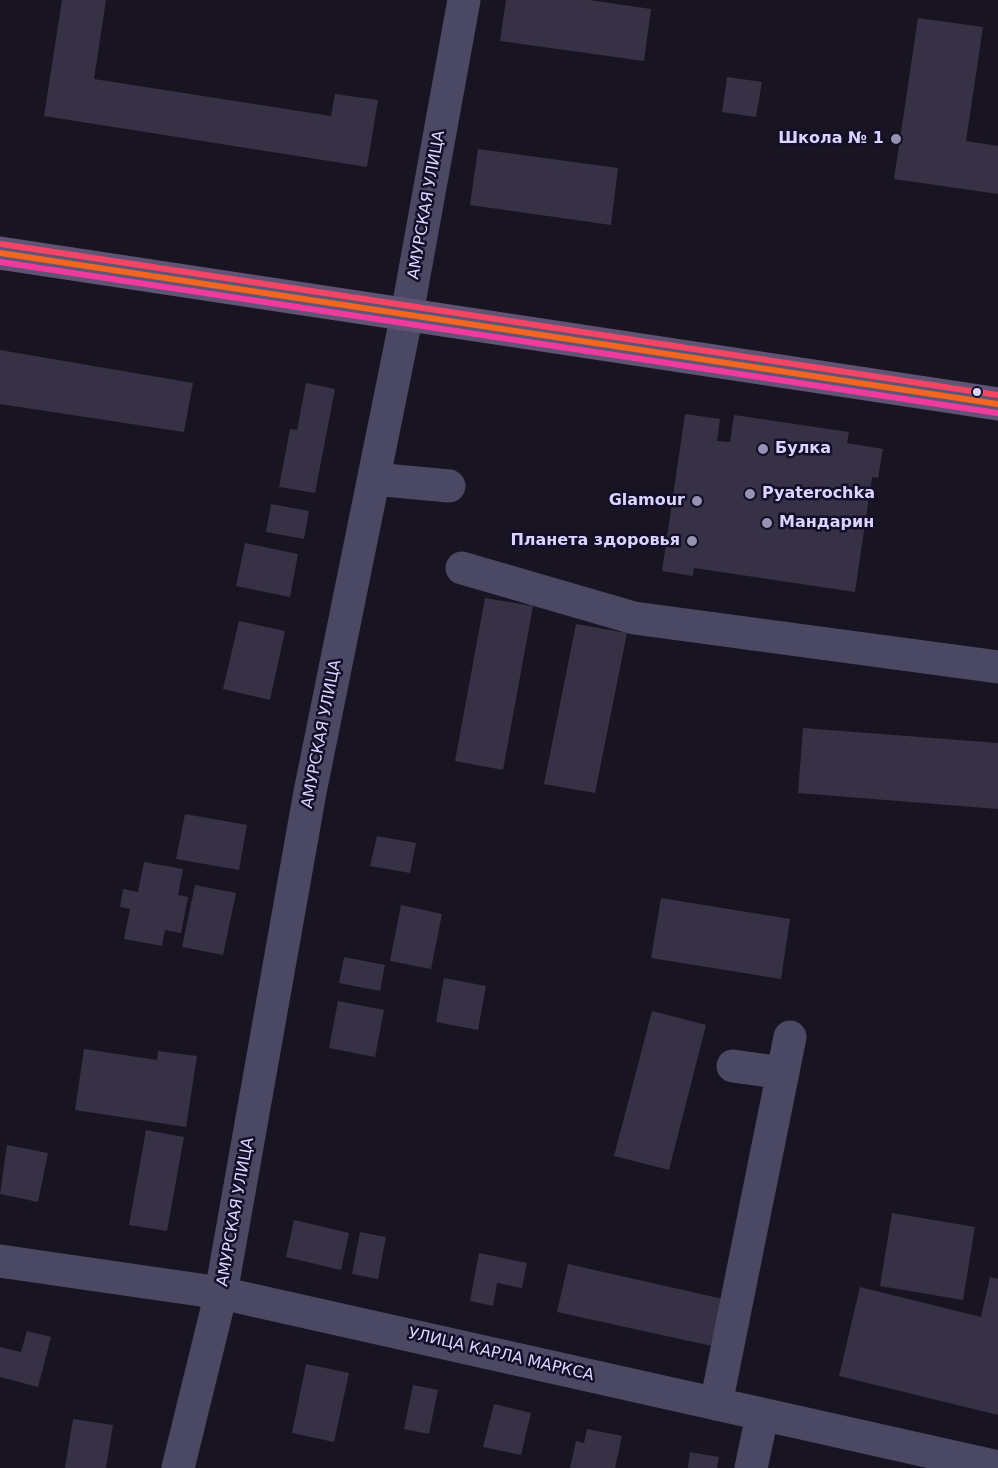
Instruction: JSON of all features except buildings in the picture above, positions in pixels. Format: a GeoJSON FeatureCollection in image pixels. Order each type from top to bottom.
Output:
{"type":"FeatureCollection","features":[{"type":"Feature","properties":{"kind":"main road"},"geometry":{"type":"LineString","coordinates":[[0,253],[998,404]]}},
{"type":"Feature","properties":{"kind":"street","name":"АМУРСКАЯ УЛИЦА"},"geometry":{"type":"LineString","coordinates":[[178,1468],[221,1293],[310,792],[407,314],[464,0]]}},
{"type":"Feature","properties":{"kind":"street"},"geometry":{"type":"LineString","coordinates":[[374,479],[449,486]]}},
{"type":"Feature","properties":{"kind":"street"},"geometry":{"type":"LineString","coordinates":[[462,568],[634,618],[998,667]]}},
{"type":"Feature","properties":{"kind":"street"},"geometry":{"type":"LineString","coordinates":[[716,1404],[790,1037]]}},
{"type":"Feature","properties":{"kind":"street"},"geometry":{"type":"LineString","coordinates":[[733,1066],[783,1073]]}},
{"type":"Feature","properties":{"kind":"street","name":"УЛИЦА КАРЛА МАРКСА"},"geometry":{"type":"LineString","coordinates":[[0,1261],[221,1293],[762,1416],[998,1467]]}},
{"type":"Feature","properties":{"kind":"street"},"geometry":{"type":"LineString","coordinates":[[751,1468],[762,1416]]}},
{"type":"Feature","properties":{"kind":"transit line"},"geometry":{"type":"LineString","coordinates":[[1,244],[998,395]]}},
{"type":"Feature","properties":{"kind":"transit line"},"geometry":{"type":"LineString","coordinates":[[0,253],[998,404]]}},
{"type":"Feature","properties":{"kind":"transit line"},"geometry":{"type":"LineString","coordinates":[[0,262],[997,413]]}},
{"type":"Feature","properties":{"kind":"place","name":"Школа № 1"},"geometry":{"type":"Point","coordinates":[896,139]}},
{"type":"Feature","properties":{"kind":"place","name":"Булка"},"geometry":{"type":"Point","coordinates":[763,449]}},
{"type":"Feature","properties":{"kind":"place","name":"Pyaterochka"},"geometry":{"type":"Point","coordinates":[750,494]}},
{"type":"Feature","properties":{"kind":"place","name":"Glamour"},"geometry":{"type":"Point","coordinates":[697,501]}},
{"type":"Feature","properties":{"kind":"place","name":"Мандарин"},"geometry":{"type":"Point","coordinates":[767,523]}},
{"type":"Feature","properties":{"kind":"place","name":"Планета здоровья"},"geometry":{"type":"Point","coordinates":[692,541]}}]}
